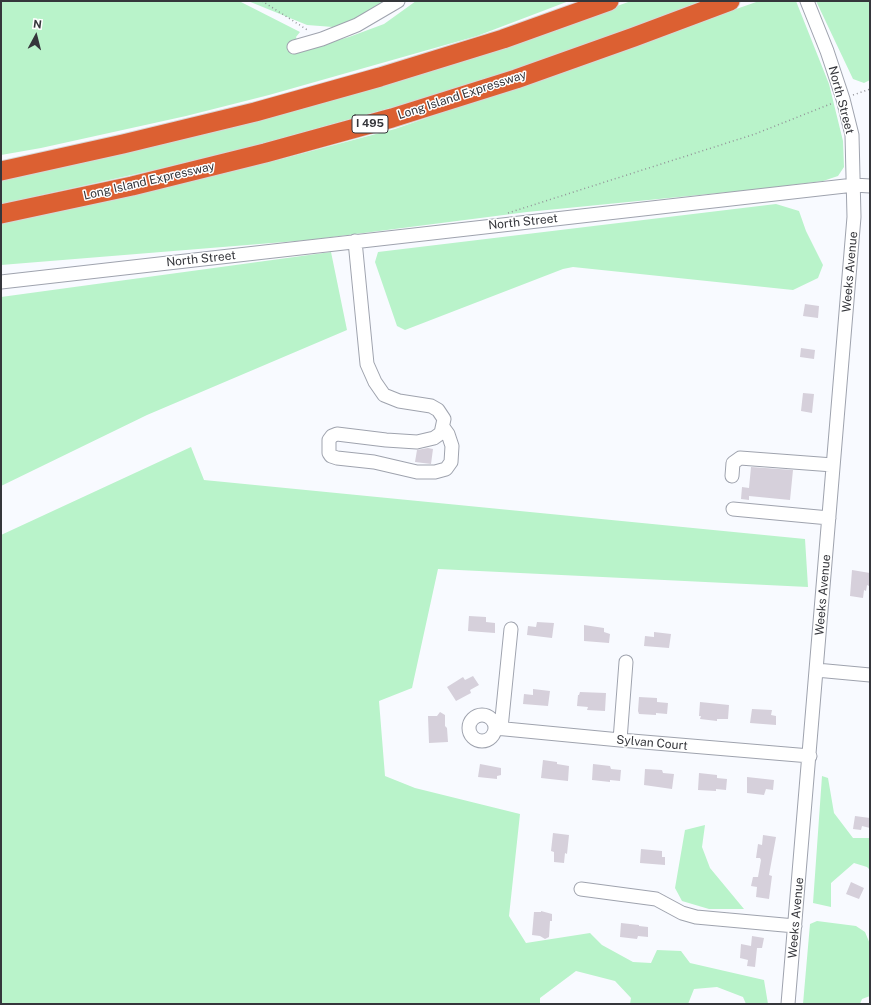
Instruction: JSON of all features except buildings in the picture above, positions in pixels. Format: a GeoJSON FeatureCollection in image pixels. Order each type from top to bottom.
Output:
{"type":"FeatureCollection","features":[{"type":"Feature","properties":{"kind":"highway"},"geometry":{"type":"LineString","coordinates":[[1,170],[123,144],[262,110],[380,77],[503,39],[609,1]]}},
{"type":"Feature","properties":{"kind":"highway","name":"Long Island Expressway"},"geometry":{"type":"LineString","coordinates":[[1,214],[132,186],[258,155],[392,118],[516,79],[730,1]]}},
{"type":"Feature","properties":{"kind":"street"},"geometry":{"type":"LineString","coordinates":[[294,47],[322,39],[357,25],[398,1]]}},
{"type":"Feature","properties":{"kind":"street","name":"North Street"},"geometry":{"type":"LineString","coordinates":[[1,282],[854,185],[852,135],[843,99],[827,51],[808,3]]}},
{"type":"Feature","properties":{"kind":"street"},"geometry":{"type":"LineString","coordinates":[[854,185],[870,186]]}},
{"type":"Feature","properties":{"kind":"street","name":"Weeks Avenue"},"geometry":{"type":"LineString","coordinates":[[788,1004],[854,217],[854,185]]}},
{"type":"Feature","properties":{"kind":"street"},"geometry":{"type":"LineString","coordinates":[[355,241],[367,364],[375,382],[384,395],[399,401],[431,406],[438,410],[444,419],[442,427],[442,433],[434,438],[417,442],[337,434],[332,436],[329,440],[329,453],[331,456],[337,458],[374,462],[417,472],[435,472],[446,469],[451,462],[452,446],[448,434],[442,427]]}},
{"type":"Feature","properties":{"kind":"street"},"geometry":{"type":"LineString","coordinates":[[732,476],[733,463],[740,458],[834,465]]}},
{"type":"Feature","properties":{"kind":"street"},"geometry":{"type":"LineString","coordinates":[[733,509],[829,518]]}},
{"type":"Feature","properties":{"kind":"street","name":"Sylvan Court"},"geometry":{"type":"LineString","coordinates":[[511,629],[498,728],[810,756]]}},
{"type":"Feature","properties":{"kind":"street"},"geometry":{"type":"LineString","coordinates":[[620,740],[626,662]]}},
{"type":"Feature","properties":{"kind":"street"},"geometry":{"type":"LineString","coordinates":[[816,670],[870,675]]}},
{"type":"Feature","properties":{"kind":"street"},"geometry":{"type":"LineString","coordinates":[[581,889],[656,899],[682,913],[696,917],[795,926]]}},
{"type":"Feature","properties":{"kind":"path"},"geometry":{"type":"LineString","coordinates":[[262,1],[322,39]]}},
{"type":"Feature","properties":{"kind":"path"},"geometry":{"type":"LineString","coordinates":[[502,215],[755,134],[870,89]]}},
{"type":"Feature","properties":{"kind":"green space"},"geometry":{"type":"Polygon","coordinates":[[[1,1],[239,1],[300,32],[296,37],[301,51],[349,37],[384,24],[416,1],[569,1],[477,36],[269,95],[186,116],[41,148],[1,155],[1,1]]]}},
{"type":"Feature","properties":{"kind":"green space"},"geometry":{"type":"Polygon","coordinates":[[[248,1],[385,1],[354,21],[333,27],[307,25],[248,1]]]}},
{"type":"Feature","properties":{"kind":"green space"},"geometry":{"type":"Polygon","coordinates":[[[631,1],[707,1],[562,55],[408,103],[264,143],[154,170],[1,204],[1,179],[606,10],[631,1]]]}},
{"type":"Feature","properties":{"kind":"green space"},"geometry":{"type":"Polygon","coordinates":[[[759,1],[796,1],[829,84],[843,141],[844,167],[838,176],[823,181],[760,189],[527,212],[309,240],[1,265],[1,223],[126,196],[281,159],[395,129],[759,1]]]}},
{"type":"Feature","properties":{"kind":"green space"},"geometry":{"type":"Polygon","coordinates":[[[816,1],[870,1],[870,80],[864,83],[853,79],[816,1]]]}},
{"type":"Feature","properties":{"kind":"green space"},"geometry":{"type":"Polygon","coordinates":[[[776,204],[799,211],[806,231],[823,265],[818,278],[793,290],[573,267],[563,269],[405,330],[397,326],[375,262],[378,252],[776,204]]]}},
{"type":"Feature","properties":{"kind":"green space"},"geometry":{"type":"Polygon","coordinates":[[[331,252],[347,330],[147,415],[1,486],[1,297],[331,252]]]}},
{"type":"Feature","properties":{"kind":"green space"},"geometry":{"type":"Polygon","coordinates":[[[191,447],[204,480],[805,539],[808,587],[438,569],[412,688],[379,701],[385,776],[415,788],[520,814],[509,916],[526,943],[590,933],[602,945],[633,962],[651,963],[657,950],[681,951],[690,963],[764,980],[768,1004],[746,1004],[743,997],[717,987],[694,989],[688,1004],[630,1004],[631,998],[615,981],[576,971],[540,998],[540,1004],[1,1004],[1,535],[191,447]]]}},
{"type":"Feature","properties":{"kind":"green space"},"geometry":{"type":"Polygon","coordinates":[[[822,776],[828,778],[834,813],[853,838],[870,838],[870,870],[867,867],[854,863],[831,883],[831,907],[813,903],[822,776]]]}},
{"type":"Feature","properties":{"kind":"green space"},"geometry":{"type":"Polygon","coordinates":[[[705,825],[702,847],[710,868],[744,909],[709,909],[682,901],[675,888],[685,830],[705,825]]]}},
{"type":"Feature","properties":{"kind":"green space"},"geometry":{"type":"Polygon","coordinates":[[[817,921],[856,926],[865,932],[870,944],[870,996],[862,999],[860,1004],[803,1004],[810,924],[817,921]]]}}]}
